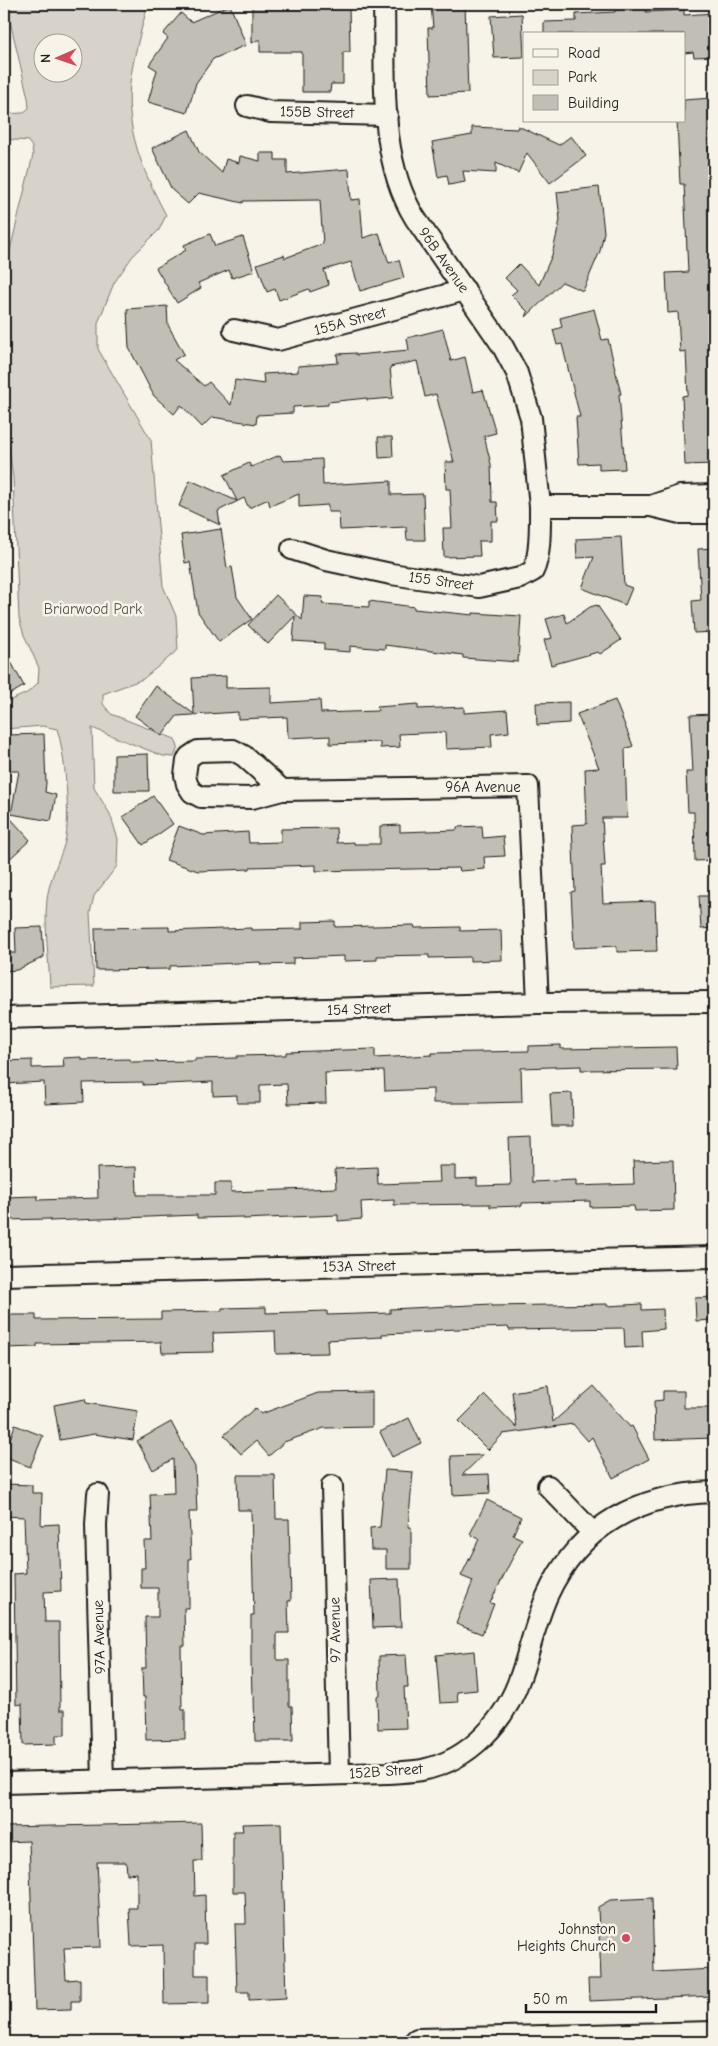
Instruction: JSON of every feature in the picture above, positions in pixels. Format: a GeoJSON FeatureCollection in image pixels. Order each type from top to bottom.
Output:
{"type":"FeatureCollection","features":[{"type":"Feature","properties":{"kind":"main road"},"geometry":{"type":"LineString","coordinates":[[418,2042],[714,2035]]}},
{"type":"Feature","properties":{"kind":"street","name":"96B Avenue"},"geometry":{"type":"LineString","coordinates":[[384,4],[387,115],[393,166],[402,194],[415,218],[510,358],[522,386],[531,418],[540,506]]}},
{"type":"Feature","properties":{"kind":"street","name":"155B Street"},"geometry":{"type":"LineString","coordinates":[[247,106],[271,112],[387,115]]}},
{"type":"Feature","properties":{"kind":"street","name":"155A Street"},"geometry":{"type":"LineString","coordinates":[[234,330],[278,340],[465,290]]}},
{"type":"Feature","properties":{"kind":"street"},"geometry":{"type":"LineString","coordinates":[[652,506],[680,496],[714,495]]}},
{"type":"Feature","properties":{"kind":"street"},"geometry":{"type":"LineString","coordinates":[[540,506],[652,506],[680,514],[714,513]]}},
{"type":"Feature","properties":{"kind":"street","name":"155 Street"},"geometry":{"type":"LineString","coordinates":[[292,549],[326,560],[391,574],[479,586],[492,585],[526,576],[535,568],[540,506]]}},
{"type":"Feature","properties":{"kind":"street","name":"96A Avenue"},"geometry":{"type":"LineString","coordinates":[[282,790],[528,786],[538,1004]]}},
{"type":"Feature","properties":{"kind":"street","name":"154 Street"},"geometry":{"type":"LineString","coordinates":[[4,1018],[538,1004],[714,1002]]}},
{"type":"Feature","properties":{"kind":"street","name":"153A Street"},"geometry":{"type":"LineString","coordinates":[[4,1275],[714,1257]]}},
{"type":"Feature","properties":{"kind":"street","name":"97 Avenue"},"geometry":{"type":"LineString","coordinates":[[332,1486],[339,1774]]}},
{"type":"Feature","properties":{"kind":"street"},"geometry":{"type":"LineString","coordinates":[[548,1486],[592,1532]]}},
{"type":"Feature","properties":{"kind":"street","name":"152B Street"},"geometry":{"type":"LineString","coordinates":[[4,1783],[388,1773],[423,1770],[456,1756],[479,1741],[499,1720],[514,1693],[547,1597],[570,1557],[592,1532],[623,1513],[652,1501],[678,1495],[714,1492]]}},
{"type":"Feature","properties":{"kind":"street","name":"97A Avenue"},"geometry":{"type":"LineString","coordinates":[[98,1494],[96,1525],[103,1781]]}},
{"type":"Feature","properties":{"kind":"green space","name":"Briarwood Park"},"geometry":{"type":"Polygon","coordinates":[[[6,4],[148,4],[131,75],[130,112],[137,148],[150,182],[166,215],[159,230],[132,257],[114,283],[98,323],[98,349],[151,440],[163,586],[176,616],[178,650],[143,679],[103,694],[103,704],[111,714],[175,739],[178,747],[174,757],[163,756],[92,728],[94,788],[110,814],[118,839],[117,866],[94,896],[90,913],[94,986],[50,987],[46,932],[47,900],[67,831],[65,769],[57,729],[43,726],[4,729],[4,703],[27,693],[38,683],[39,668],[24,635],[19,618],[13,477],[4,417],[4,275],[33,155],[32,147],[28,141],[4,139],[4,114],[23,113],[29,108],[6,4]]]}},
{"type":"Feature","properties":{"kind":"building"},"geometry":{"type":"Polygon","coordinates":[[[252,4],[329,4],[329,6],[349,6],[350,52],[343,52],[343,84],[331,84],[330,92],[302,92],[302,52],[260,52],[260,39],[252,43],[252,4]]]}},
{"type":"Feature","properties":{"kind":"building"},"geometry":{"type":"Polygon","coordinates":[[[431,4],[465,4],[468,93],[430,95],[428,28],[433,28],[431,4]]]}},
{"type":"Feature","properties":{"kind":"building"},"geometry":{"type":"Polygon","coordinates":[[[230,5],[246,45],[213,59],[196,83],[187,113],[148,102],[157,70],[149,65],[168,38],[163,34],[181,13],[191,22],[230,5]]]}},
{"type":"Feature","properties":{"kind":"building"},"geometry":{"type":"Polygon","coordinates":[[[646,8],[646,12],[684,10],[684,15],[714,13],[714,56],[694,57],[693,52],[686,53],[686,32],[544,32],[544,22],[576,21],[576,14],[615,12],[615,10],[646,8]]]}},
{"type":"Feature","properties":{"kind":"building"},"geometry":{"type":"Polygon","coordinates":[[[522,14],[523,57],[494,58],[491,16],[522,14]]]}},
{"type":"Feature","properties":{"kind":"building"},"geometry":{"type":"Polygon","coordinates":[[[712,98],[714,131],[708,131],[712,205],[714,205],[714,464],[685,465],[682,396],[688,395],[686,351],[680,352],[678,312],[668,313],[666,273],[688,272],[684,184],[680,184],[677,122],[686,122],[686,100],[712,98]]]}},
{"type":"Feature","properties":{"kind":"building"},"geometry":{"type":"Polygon","coordinates":[[[518,126],[559,145],[571,136],[586,156],[550,183],[527,153],[518,173],[496,163],[496,173],[463,171],[465,182],[449,185],[447,175],[438,177],[432,142],[472,135],[472,127],[517,129],[518,126]]]}},
{"type":"Feature","properties":{"kind":"building"},"geometry":{"type":"Polygon","coordinates":[[[189,130],[199,152],[222,173],[226,159],[239,163],[240,156],[260,161],[260,153],[275,153],[275,160],[287,160],[287,174],[349,169],[351,200],[360,199],[363,238],[379,233],[389,263],[399,260],[404,278],[360,291],[351,262],[324,270],[329,285],[310,292],[309,289],[279,300],[275,289],[267,292],[257,264],[284,255],[285,258],[323,244],[320,200],[243,201],[243,203],[199,193],[188,204],[172,190],[152,148],[189,130]]]}},
{"type":"Feature","properties":{"kind":"building"},"geometry":{"type":"Polygon","coordinates":[[[599,187],[604,232],[600,251],[583,291],[562,282],[526,317],[528,312],[511,295],[517,290],[505,278],[519,264],[539,285],[552,255],[560,220],[557,192],[599,187]]]}},
{"type":"Feature","properties":{"kind":"building"},"geometry":{"type":"Polygon","coordinates":[[[210,234],[215,246],[243,237],[254,271],[232,278],[229,270],[198,283],[201,288],[177,303],[156,268],[186,250],[184,245],[210,234]]]}},
{"type":"Feature","properties":{"kind":"building"},"geometry":{"type":"Polygon","coordinates":[[[167,306],[168,325],[184,354],[174,360],[204,386],[209,382],[231,405],[235,380],[264,384],[263,374],[298,372],[298,366],[338,363],[337,354],[356,353],[356,355],[409,350],[407,338],[443,329],[451,361],[465,357],[473,392],[483,390],[496,433],[484,436],[491,464],[492,502],[497,502],[498,521],[491,521],[491,541],[479,541],[480,556],[444,557],[443,528],[452,528],[450,489],[446,489],[445,462],[454,462],[436,394],[425,397],[417,361],[390,367],[393,398],[367,400],[367,398],[328,402],[328,405],[293,407],[293,413],[257,415],[256,424],[212,417],[202,427],[181,405],[174,414],[154,396],[129,348],[127,309],[167,306]]]}},
{"type":"Feature","properties":{"kind":"building"},"geometry":{"type":"Polygon","coordinates":[[[594,309],[602,340],[608,339],[621,394],[619,394],[625,469],[599,470],[599,463],[579,464],[576,417],[580,417],[562,344],[557,345],[553,330],[562,327],[560,318],[594,309]]]}},
{"type":"Feature","properties":{"kind":"building"},"geometry":{"type":"Polygon","coordinates":[[[378,437],[392,437],[393,457],[379,458],[378,437]]]}},
{"type":"Feature","properties":{"kind":"building"},"geometry":{"type":"Polygon","coordinates":[[[280,455],[283,461],[322,459],[323,485],[391,481],[391,495],[423,494],[425,540],[407,540],[406,527],[340,530],[339,512],[328,512],[328,505],[299,507],[299,494],[270,506],[268,499],[249,508],[244,498],[218,511],[220,525],[179,506],[190,480],[237,501],[224,475],[249,463],[251,467],[280,455]]]}},
{"type":"Feature","properties":{"kind":"building"},"geometry":{"type":"Polygon","coordinates":[[[221,529],[227,568],[232,567],[237,597],[252,619],[219,642],[198,612],[190,562],[185,563],[181,535],[221,529]]]}},
{"type":"Feature","properties":{"kind":"building"},"geometry":{"type":"Polygon","coordinates":[[[621,537],[624,585],[632,588],[625,605],[582,588],[594,557],[577,558],[576,539],[621,537]]]}},
{"type":"Feature","properties":{"kind":"building"},"geometry":{"type":"Polygon","coordinates":[[[714,548],[714,632],[694,633],[692,601],[701,600],[698,549],[714,548]]]}},
{"type":"Feature","properties":{"kind":"building"},"geometry":{"type":"Polygon","coordinates":[[[276,595],[302,620],[304,596],[323,597],[322,604],[369,607],[369,601],[414,607],[414,609],[473,615],[473,613],[521,616],[518,662],[463,658],[463,655],[385,645],[385,649],[350,646],[350,652],[324,650],[324,643],[293,641],[295,616],[268,644],[248,625],[276,595]]]}},
{"type":"Feature","properties":{"kind":"building"},"geometry":{"type":"Polygon","coordinates":[[[597,605],[621,640],[600,654],[598,652],[551,665],[544,640],[552,638],[546,619],[564,614],[567,623],[590,607],[597,605]]]}},
{"type":"Feature","properties":{"kind":"building"},"geometry":{"type":"Polygon","coordinates":[[[4,649],[24,686],[4,698],[4,649]]]}},
{"type":"Feature","properties":{"kind":"building"},"geometry":{"type":"Polygon","coordinates":[[[226,676],[226,688],[271,687],[271,703],[320,700],[321,713],[378,711],[377,707],[418,704],[418,709],[464,707],[464,713],[507,710],[509,732],[491,734],[492,747],[446,749],[445,732],[399,734],[400,747],[380,748],[380,742],[330,744],[330,736],[288,738],[287,717],[238,719],[238,712],[177,716],[162,736],[135,716],[156,686],[194,714],[192,678],[226,676]]]}},
{"type":"Feature","properties":{"kind":"building"},"geometry":{"type":"Polygon","coordinates":[[[615,700],[633,746],[625,749],[627,818],[602,818],[605,866],[601,866],[603,903],[655,901],[657,951],[617,952],[617,946],[574,948],[571,892],[575,891],[572,825],[587,824],[585,769],[599,768],[577,714],[615,700]]]}},
{"type":"Feature","properties":{"kind":"building"},"geometry":{"type":"Polygon","coordinates":[[[569,702],[569,723],[537,725],[536,703],[569,702]]]}},
{"type":"Feature","properties":{"kind":"building"},"geometry":{"type":"Polygon","coordinates":[[[714,714],[714,860],[695,861],[694,812],[688,812],[686,772],[693,772],[690,715],[714,714]]]}},
{"type":"Feature","properties":{"kind":"building"},"geometry":{"type":"Polygon","coordinates":[[[44,734],[45,792],[56,795],[51,821],[11,814],[19,771],[9,771],[7,735],[44,734]]]}},
{"type":"Feature","properties":{"kind":"building"},"geometry":{"type":"Polygon","coordinates":[[[148,754],[149,791],[114,791],[114,755],[148,754]]]}},
{"type":"Feature","properties":{"kind":"building"},"geometry":{"type":"Polygon","coordinates":[[[153,796],[173,824],[143,845],[123,817],[153,796]]]}},
{"type":"Feature","properties":{"kind":"building"},"geometry":{"type":"Polygon","coordinates":[[[4,811],[30,840],[4,864],[4,811]]]}},
{"type":"Feature","properties":{"kind":"building"},"geometry":{"type":"Polygon","coordinates":[[[400,825],[400,832],[457,830],[457,827],[482,826],[483,838],[503,836],[505,856],[484,857],[485,869],[460,871],[459,868],[316,871],[316,865],[198,871],[166,860],[179,826],[203,835],[248,832],[249,843],[281,842],[281,829],[336,828],[337,843],[380,844],[380,826],[400,825]]]}},
{"type":"Feature","properties":{"kind":"building"},"geometry":{"type":"Polygon","coordinates":[[[699,896],[714,896],[714,928],[701,929],[699,896]]]}},
{"type":"Feature","properties":{"kind":"building"},"geometry":{"type":"Polygon","coordinates":[[[335,921],[335,927],[414,925],[415,928],[460,927],[460,931],[501,930],[502,960],[470,961],[470,957],[429,958],[429,955],[377,956],[377,960],[344,961],[344,956],[293,958],[293,964],[261,965],[260,962],[170,966],[170,969],[96,970],[95,928],[169,927],[169,931],[251,928],[251,930],[302,929],[302,922],[335,921]]]}},
{"type":"Feature","properties":{"kind":"building"},"geometry":{"type":"Polygon","coordinates":[[[42,927],[44,957],[17,970],[4,971],[4,953],[16,953],[15,928],[42,927]]]}},
{"type":"Feature","properties":{"kind":"building"},"geometry":{"type":"Polygon","coordinates":[[[561,1045],[561,1049],[676,1047],[677,1069],[581,1070],[581,1066],[521,1068],[522,1102],[483,1103],[433,1103],[433,1089],[385,1091],[384,1071],[325,1073],[326,1103],[288,1104],[287,1084],[260,1085],[260,1103],[237,1103],[237,1095],[213,1096],[213,1082],[143,1085],[143,1082],[83,1083],[84,1102],[45,1104],[44,1082],[4,1084],[4,1061],[32,1060],[32,1068],[64,1067],[63,1058],[82,1057],[82,1060],[130,1059],[131,1062],[195,1061],[195,1059],[237,1058],[237,1056],[286,1055],[286,1052],[375,1049],[375,1058],[432,1055],[432,1053],[529,1051],[529,1046],[561,1045]]]}},
{"type":"Feature","properties":{"kind":"building"},"geometry":{"type":"Polygon","coordinates":[[[572,1093],[573,1126],[552,1126],[550,1094],[572,1093]]]}},
{"type":"Feature","properties":{"kind":"building"},"geometry":{"type":"Polygon","coordinates":[[[531,1137],[532,1182],[576,1180],[576,1186],[634,1184],[633,1161],[673,1160],[674,1210],[635,1211],[634,1206],[590,1207],[590,1201],[522,1203],[522,1206],[490,1207],[490,1204],[394,1205],[394,1200],[361,1202],[362,1219],[338,1221],[338,1215],[243,1219],[243,1217],[197,1218],[197,1215],[50,1221],[50,1219],[4,1220],[4,1197],[38,1196],[38,1200],[98,1198],[97,1168],[136,1167],[137,1195],[215,1195],[215,1183],[231,1183],[231,1192],[336,1188],[335,1169],[377,1167],[378,1184],[440,1182],[439,1166],[455,1166],[455,1179],[477,1178],[477,1186],[511,1185],[509,1138],[531,1137]]]}},
{"type":"Feature","properties":{"kind":"building"},"geometry":{"type":"Polygon","coordinates":[[[714,1297],[714,1320],[696,1321],[695,1298],[714,1297]]]}},
{"type":"Feature","properties":{"kind":"building"},"geometry":{"type":"Polygon","coordinates":[[[492,1304],[492,1306],[607,1304],[607,1306],[642,1304],[642,1310],[663,1309],[664,1329],[642,1331],[643,1347],[625,1348],[624,1328],[509,1330],[508,1327],[434,1330],[434,1332],[382,1334],[382,1337],[327,1340],[328,1353],[276,1354],[275,1331],[213,1333],[214,1352],[162,1353],[161,1342],[37,1344],[37,1347],[4,1348],[4,1315],[36,1315],[36,1320],[161,1319],[161,1312],[222,1311],[222,1308],[266,1307],[266,1313],[327,1311],[327,1315],[390,1313],[390,1309],[492,1304]]]}},
{"type":"Feature","properties":{"kind":"building"},"geometry":{"type":"Polygon","coordinates":[[[548,1386],[553,1422],[594,1386],[630,1427],[632,1426],[649,1459],[613,1478],[592,1437],[588,1441],[573,1424],[503,1434],[488,1450],[459,1421],[485,1395],[517,1428],[512,1392],[548,1386]]]}},
{"type":"Feature","properties":{"kind":"building"},"geometry":{"type":"Polygon","coordinates":[[[663,1391],[684,1391],[684,1408],[714,1408],[714,1438],[655,1440],[654,1401],[663,1400],[663,1391]]]}},
{"type":"Feature","properties":{"kind":"building"},"geometry":{"type":"Polygon","coordinates":[[[372,1392],[372,1427],[324,1428],[284,1442],[269,1456],[256,1441],[241,1454],[224,1435],[255,1408],[261,1414],[318,1393],[372,1392]]]}},
{"type":"Feature","properties":{"kind":"building"},"geometry":{"type":"Polygon","coordinates":[[[85,1399],[86,1403],[138,1411],[133,1440],[94,1434],[60,1440],[54,1405],[85,1399]]]}},
{"type":"Feature","properties":{"kind":"building"},"geometry":{"type":"Polygon","coordinates":[[[409,1418],[421,1443],[392,1457],[380,1432],[409,1418]]]}},
{"type":"Feature","properties":{"kind":"building"},"geometry":{"type":"Polygon","coordinates":[[[171,1422],[195,1467],[197,1512],[189,1512],[191,1559],[189,1559],[189,1608],[184,1608],[185,1646],[181,1646],[182,1710],[185,1710],[185,1739],[146,1740],[142,1668],[146,1668],[145,1617],[158,1617],[158,1588],[141,1588],[141,1568],[145,1568],[144,1541],[152,1541],[150,1494],[174,1493],[173,1459],[153,1470],[137,1441],[171,1422]]]}},
{"type":"Feature","properties":{"kind":"building"},"geometry":{"type":"Polygon","coordinates":[[[15,1425],[43,1436],[30,1467],[4,1456],[15,1425]]]}},
{"type":"Feature","properties":{"kind":"building"},"geometry":{"type":"Polygon","coordinates":[[[483,1455],[462,1475],[489,1474],[490,1493],[453,1495],[451,1456],[483,1455]]]}},
{"type":"Feature","properties":{"kind":"building"},"geometry":{"type":"Polygon","coordinates":[[[385,1470],[413,1472],[408,1527],[411,1527],[411,1569],[386,1569],[386,1550],[371,1550],[370,1528],[380,1527],[385,1470]]]}},
{"type":"Feature","properties":{"kind":"building"},"geometry":{"type":"Polygon","coordinates":[[[237,1475],[275,1475],[276,1519],[289,1519],[291,1601],[288,1601],[289,1633],[277,1633],[277,1660],[289,1660],[289,1706],[292,1706],[293,1741],[255,1741],[251,1661],[251,1615],[254,1615],[251,1510],[238,1510],[237,1475]]]}},
{"type":"Feature","properties":{"kind":"building"},"geometry":{"type":"Polygon","coordinates":[[[4,1484],[32,1485],[32,1493],[42,1493],[41,1525],[59,1524],[61,1591],[44,1592],[45,1622],[59,1622],[60,1710],[65,1710],[65,1735],[56,1735],[56,1744],[23,1745],[22,1704],[16,1705],[14,1574],[26,1573],[24,1517],[4,1516],[4,1484]]]}},
{"type":"Feature","properties":{"kind":"building"},"geometry":{"type":"Polygon","coordinates":[[[487,1500],[521,1517],[513,1535],[522,1539],[490,1603],[494,1604],[482,1634],[456,1624],[473,1581],[461,1576],[479,1539],[470,1534],[487,1500]]]}},
{"type":"Feature","properties":{"kind":"building"},"geometry":{"type":"Polygon","coordinates":[[[399,1579],[401,1627],[373,1628],[371,1580],[399,1579]]]}},
{"type":"Feature","properties":{"kind":"building"},"geometry":{"type":"Polygon","coordinates":[[[474,1651],[477,1690],[457,1692],[458,1702],[440,1703],[436,1655],[474,1651]]]}},
{"type":"Feature","properties":{"kind":"building"},"geometry":{"type":"Polygon","coordinates":[[[406,1655],[408,1687],[404,1687],[406,1728],[378,1729],[377,1696],[380,1696],[379,1656],[406,1655]]]}},
{"type":"Feature","properties":{"kind":"building"},"geometry":{"type":"Polygon","coordinates":[[[201,1823],[202,1861],[194,1861],[195,1896],[205,1895],[206,1944],[195,1944],[195,1975],[209,1975],[209,2003],[164,2004],[163,1945],[131,1946],[129,1908],[137,1908],[137,1873],[127,1874],[126,1862],[97,1862],[101,1947],[64,1948],[66,1980],[80,1979],[80,2001],[71,2001],[71,2009],[35,2010],[29,1841],[4,1842],[4,1827],[201,1823]]]}},
{"type":"Feature","properties":{"kind":"building"},"geometry":{"type":"Polygon","coordinates":[[[281,1823],[286,1998],[249,2000],[249,1992],[237,1992],[235,1924],[246,1924],[246,1919],[245,1892],[233,1892],[233,1831],[243,1831],[242,1824],[281,1823]]]}},
{"type":"Feature","properties":{"kind":"building","name":"Johnston Heights Church"},"geometry":{"type":"Polygon","coordinates":[[[652,1898],[654,1972],[714,1969],[714,1996],[589,2001],[588,1979],[601,1979],[598,1907],[610,1900],[652,1898]]]}},
{"type":"Feature","properties":{"kind":"place","name":"Johnston Heights Church"},"geometry":{"type":"Point","coordinates":[626,1938]}}]}
